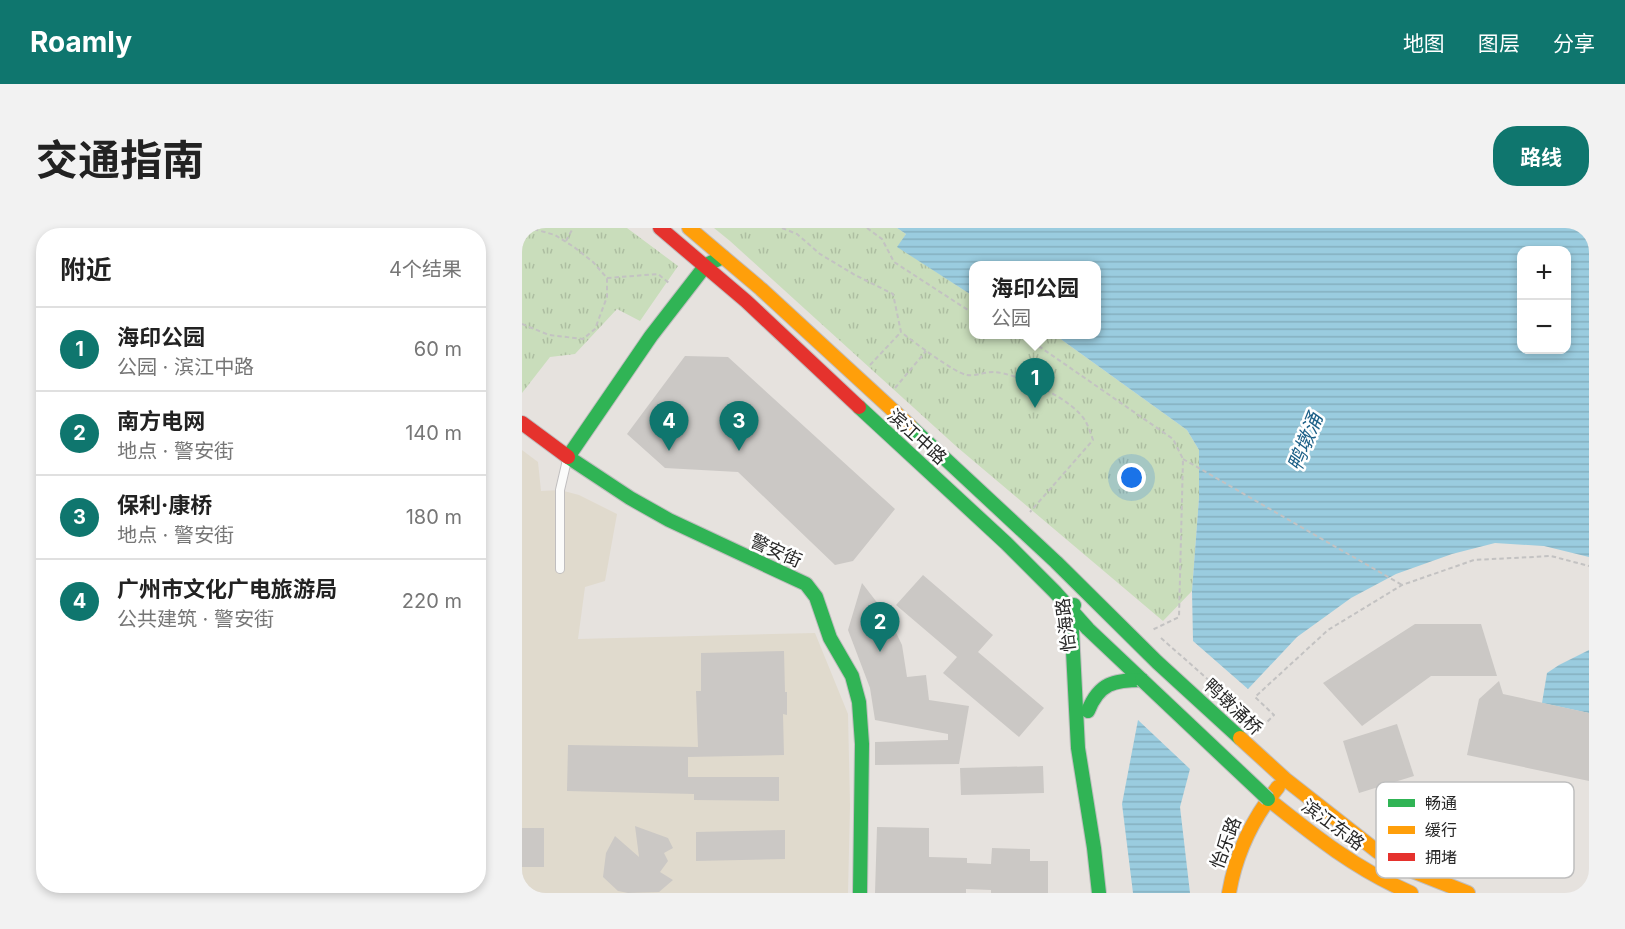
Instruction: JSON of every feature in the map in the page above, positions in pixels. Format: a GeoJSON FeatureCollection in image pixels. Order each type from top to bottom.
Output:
{"type":"FeatureCollection","features":[{"type":"Feature","properties":{"kind":"main road","name":"滨江中路"},"geometry":{"type":"LineString","coordinates":[[660,228],[1006,543],[1055,592],[1071,612],[1142,680]]}},
{"type":"Feature","properties":{"kind":"main road","name":"滨江中路"},"geometry":{"type":"LineString","coordinates":[[689,228],[799,324],[946,460],[1048,555],[1157,662]]}},
{"type":"Feature","properties":{"kind":"main road"},"geometry":{"type":"LineString","coordinates":[[573,460],[651,336],[683,295],[710,274],[723,256]]}},
{"type":"Feature","properties":{"kind":"main road"},"geometry":{"type":"LineString","coordinates":[[573,460],[625,398]]}},
{"type":"Feature","properties":{"kind":"main road","name":"警安街"},"geometry":{"type":"LineString","coordinates":[[522,423],[634,501],[734,553],[806,584],[815,593],[829,636],[855,683],[859,702],[862,754],[860,893]]}},
{"type":"Feature","properties":{"kind":"main road","name":"怡海路"},"geometry":{"type":"LineString","coordinates":[[1080,587],[1071,612],[1078,748],[1099,893]]}},
{"type":"Feature","properties":{"kind":"main road","name":"怡海路"},"geometry":{"type":"LineString","coordinates":[[1080,587],[1088,629],[1088,649]]}},
{"type":"Feature","properties":{"kind":"main road","name":"鸭墩涌桥"},"geometry":{"type":"LineString","coordinates":[[1157,662],[1285,779]]}},
{"type":"Feature","properties":{"kind":"main road"},"geometry":{"type":"LineString","coordinates":[[1088,711],[1098,691],[1110,683],[1142,680],[1268,799]]}},
{"type":"Feature","properties":{"kind":"main road"},"geometry":{"type":"LineString","coordinates":[[1088,684],[1088,711],[1097,806],[1113,893]]}},
{"type":"Feature","properties":{"kind":"main road","name":"怡乐路"},"geometry":{"type":"LineString","coordinates":[[1229,893],[1231,878],[1243,839],[1254,818],[1285,779]]}},
{"type":"Feature","properties":{"kind":"main road","name":"滨江东路"},"geometry":{"type":"LineString","coordinates":[[1285,779],[1376,850]]}},
{"type":"Feature","properties":{"kind":"main road","name":"滨江东路"},"geometry":{"type":"LineString","coordinates":[[1268,799],[1336,852],[1376,876]]}},
{"type":"Feature","properties":{"kind":"main road","name":"滨江东路"},"geometry":{"type":"LineString","coordinates":[[1380,878],[1411,893]]}},
{"type":"Feature","properties":{"kind":"main road","name":"滨江东路"},"geometry":{"type":"LineString","coordinates":[[1430,878],[1468,893]]}},
{"type":"Feature","properties":{"kind":"lane"},"geometry":{"type":"LineString","coordinates":[[560,569],[560,490],[573,460]]}},
{"type":"Feature","properties":{"kind":"path"},"geometry":{"type":"LineString","coordinates":[[522,233],[525,228]]}},
{"type":"Feature","properties":{"kind":"path"},"geometry":{"type":"LineString","coordinates":[[522,324],[549,335],[583,339],[595,330],[607,297],[607,278],[593,262],[555,235],[530,228]]}},
{"type":"Feature","properties":{"kind":"path"},"geometry":{"type":"LineString","coordinates":[[566,242],[573,228]]}},
{"type":"Feature","properties":{"kind":"path"},"geometry":{"type":"LineString","coordinates":[[782,228],[797,234],[820,254],[855,275],[893,294],[901,332],[965,376],[994,372],[1017,377],[1042,387],[1068,404],[1086,421],[1093,440],[1026,517]]}},
{"type":"Feature","properties":{"kind":"path"},"geometry":{"type":"LineString","coordinates":[[867,228],[882,239],[894,262],[969,311]]}},
{"type":"Feature","properties":{"kind":"path"},"geometry":{"type":"LineString","coordinates":[[607,278],[658,274],[683,295]]}},
{"type":"Feature","properties":{"kind":"path"},"geometry":{"type":"LineString","coordinates":[[864,372],[901,332]]}},
{"type":"Feature","properties":{"kind":"path"},"geometry":{"type":"LineString","coordinates":[[1029,339],[1173,439],[1183,459],[1179,617],[1152,630]]}},
{"type":"Feature","properties":{"kind":"path"},"geometry":{"type":"LineString","coordinates":[[889,395],[926,351]]}},
{"type":"Feature","properties":{"kind":"path"},"geometry":{"type":"LineString","coordinates":[[1183,459],[1402,585]]}},
{"type":"Feature","properties":{"kind":"path"},"geometry":{"type":"LineString","coordinates":[[1160,637],[1262,727],[1274,715],[1255,697],[1328,630],[1402,585],[1474,560],[1551,556],[1589,566]]}},
{"type":"Feature","properties":{"kind":"shaded area"},"geometry":{"type":"Polygon","coordinates":[[[522,450],[538,462],[541,491],[560,490],[579,495],[617,514],[605,581],[585,587],[578,639],[815,633],[848,714],[850,805],[848,893],[522,893],[522,450]]]}},
{"type":"Feature","properties":{"kind":"green space"},"geometry":{"type":"Polygon","coordinates":[[[522,228],[627,228],[678,266],[640,321],[617,309],[575,354],[550,357],[522,393],[522,228]]]}},
{"type":"Feature","properties":{"kind":"green space"},"geometry":{"type":"Polygon","coordinates":[[[714,228],[897,228],[906,234],[898,247],[969,293],[969,339],[1061,339],[1187,430],[1199,450],[1199,498],[1192,591],[1163,621],[957,447],[714,228]]]}},
{"type":"Feature","properties":{"kind":"water","name":"鸭墩涌"},"geometry":{"type":"Polygon","coordinates":[[[897,228],[1589,228],[1589,557],[1544,546],[1495,543],[1452,554],[1396,574],[1351,598],[1297,637],[1248,689],[1193,641],[1192,591],[1199,498],[1199,450],[1187,430],[1061,339],[1101,339],[1101,261],[969,261],[969,293],[897,247],[906,234],[897,228]]]}},
{"type":"Feature","properties":{"kind":"water"},"geometry":{"type":"Polygon","coordinates":[[[1589,650],[1589,713],[1542,703],[1547,673],[1589,650]]]}},
{"type":"Feature","properties":{"kind":"water"},"geometry":{"type":"Polygon","coordinates":[[[1138,720],[1190,769],[1180,807],[1190,893],[1133,893],[1122,804],[1138,720]]]}},
{"type":"Feature","properties":{"kind":"building"},"geometry":{"type":"Polygon","coordinates":[[[685,356],[728,357],[895,509],[853,561],[835,565],[738,472],[665,468],[627,434],[685,356]]]}},
{"type":"Feature","properties":{"kind":"building"},"geometry":{"type":"Polygon","coordinates":[[[923,575],[993,635],[978,652],[1044,708],[1019,737],[943,673],[957,657],[896,605],[923,575]]]}},
{"type":"Feature","properties":{"kind":"building"},"geometry":{"type":"Polygon","coordinates":[[[862,583],[889,618],[902,645],[907,677],[926,675],[929,700],[969,706],[959,764],[875,765],[875,742],[948,740],[948,734],[875,720],[870,688],[848,630],[862,583]]]}},
{"type":"Feature","properties":{"kind":"building"},"geometry":{"type":"Polygon","coordinates":[[[1415,624],[1481,624],[1497,676],[1431,676],[1362,726],[1323,683],[1415,624]]]}},
{"type":"Feature","properties":{"kind":"building"},"geometry":{"type":"Polygon","coordinates":[[[784,651],[787,715],[783,714],[784,755],[688,757],[688,777],[779,777],[779,801],[694,800],[694,794],[567,791],[568,745],[698,747],[696,691],[701,691],[701,653],[784,651]]]}},
{"type":"Feature","properties":{"kind":"building"},"geometry":{"type":"Polygon","coordinates":[[[1499,681],[1503,694],[1589,713],[1589,781],[1467,755],[1479,699],[1499,681]]]}},
{"type":"Feature","properties":{"kind":"building"},"geometry":{"type":"Polygon","coordinates":[[[1397,724],[1414,776],[1395,782],[1376,782],[1376,788],[1359,793],[1343,741],[1397,724]]]}},
{"type":"Feature","properties":{"kind":"building"},"geometry":{"type":"Polygon","coordinates":[[[1043,766],[1044,793],[961,795],[960,768],[1043,766]]]}},
{"type":"Feature","properties":{"kind":"building"},"geometry":{"type":"Polygon","coordinates":[[[635,826],[668,838],[673,848],[664,853],[668,861],[660,872],[673,880],[659,892],[618,891],[603,877],[606,853],[615,836],[639,857],[635,826]]]}},
{"type":"Feature","properties":{"kind":"building"},"geometry":{"type":"Polygon","coordinates":[[[877,827],[929,828],[929,857],[967,858],[967,863],[991,864],[992,848],[1030,849],[1030,861],[1048,861],[1048,893],[991,893],[991,890],[966,889],[966,893],[875,893],[877,827]]]}},
{"type":"Feature","properties":{"kind":"building"},"geometry":{"type":"Polygon","coordinates":[[[522,828],[544,828],[544,867],[522,867],[522,828]]]}},
{"type":"Feature","properties":{"kind":"building"},"geometry":{"type":"Polygon","coordinates":[[[785,830],[785,859],[696,861],[696,832],[785,830]]]}},
{"type":"Feature","properties":{"kind":"traffic: fast"},"geometry":{"type":"LineString","coordinates":[[723,257],[706,265],[651,336],[568,457],[630,498],[669,520],[806,584],[816,597],[830,638],[852,676],[859,702],[862,744],[860,893]]}},
{"type":"Feature","properties":{"kind":"traffic: fast"},"geometry":{"type":"LineString","coordinates":[[859,407],[1006,543],[1088,629],[1142,680]]}},
{"type":"Feature","properties":{"kind":"traffic: fast"},"geometry":{"type":"LineString","coordinates":[[910,426],[1240,738]]}},
{"type":"Feature","properties":{"kind":"traffic: fast"},"geometry":{"type":"LineString","coordinates":[[1074,605],[1071,612],[1078,748],[1099,893]]}},
{"type":"Feature","properties":{"kind":"traffic: fast"},"geometry":{"type":"LineString","coordinates":[[1088,711],[1097,694],[1109,685],[1116,682],[1142,680]]}},
{"type":"Feature","properties":{"kind":"traffic: fast"},"geometry":{"type":"LineString","coordinates":[[1142,680],[1268,799]]}},
{"type":"Feature","properties":{"kind":"traffic: slow"},"geometry":{"type":"LineString","coordinates":[[689,228],[761,289],[910,426]]}},
{"type":"Feature","properties":{"kind":"traffic: slow"},"geometry":{"type":"LineString","coordinates":[[1240,738],[1285,779],[1376,850]]}},
{"type":"Feature","properties":{"kind":"traffic: slow"},"geometry":{"type":"LineString","coordinates":[[1229,893],[1246,837],[1260,811],[1278,787]]}},
{"type":"Feature","properties":{"kind":"traffic: slow"},"geometry":{"type":"LineString","coordinates":[[1268,799],[1354,863],[1376,876]]}},
{"type":"Feature","properties":{"kind":"traffic: slow"},"geometry":{"type":"LineString","coordinates":[[1380,878],[1411,893]]}},
{"type":"Feature","properties":{"kind":"traffic: slow"},"geometry":{"type":"LineString","coordinates":[[1430,878],[1468,893]]}},
{"type":"Feature","properties":{"kind":"traffic: jam"},"geometry":{"type":"LineString","coordinates":[[660,228],[746,301],[859,407]]}},
{"type":"Feature","properties":{"kind":"traffic: jam"},"geometry":{"type":"LineString","coordinates":[[522,423],[568,457]]}},
{"type":"Feature","properties":{"kind":"place","name":"海印公园"},"geometry":{"type":"Point","coordinates":[1035,408]}},
{"type":"Feature","properties":{"kind":"place","name":"广州市文化广电旅游局"},"geometry":{"type":"Point","coordinates":[669,451]}},
{"type":"Feature","properties":{"kind":"place","name":"保利·康桥"},"geometry":{"type":"Point","coordinates":[739,451]}},
{"type":"Feature","properties":{"kind":"place","name":"南方电网"},"geometry":{"type":"Point","coordinates":[880,652]}}]}
